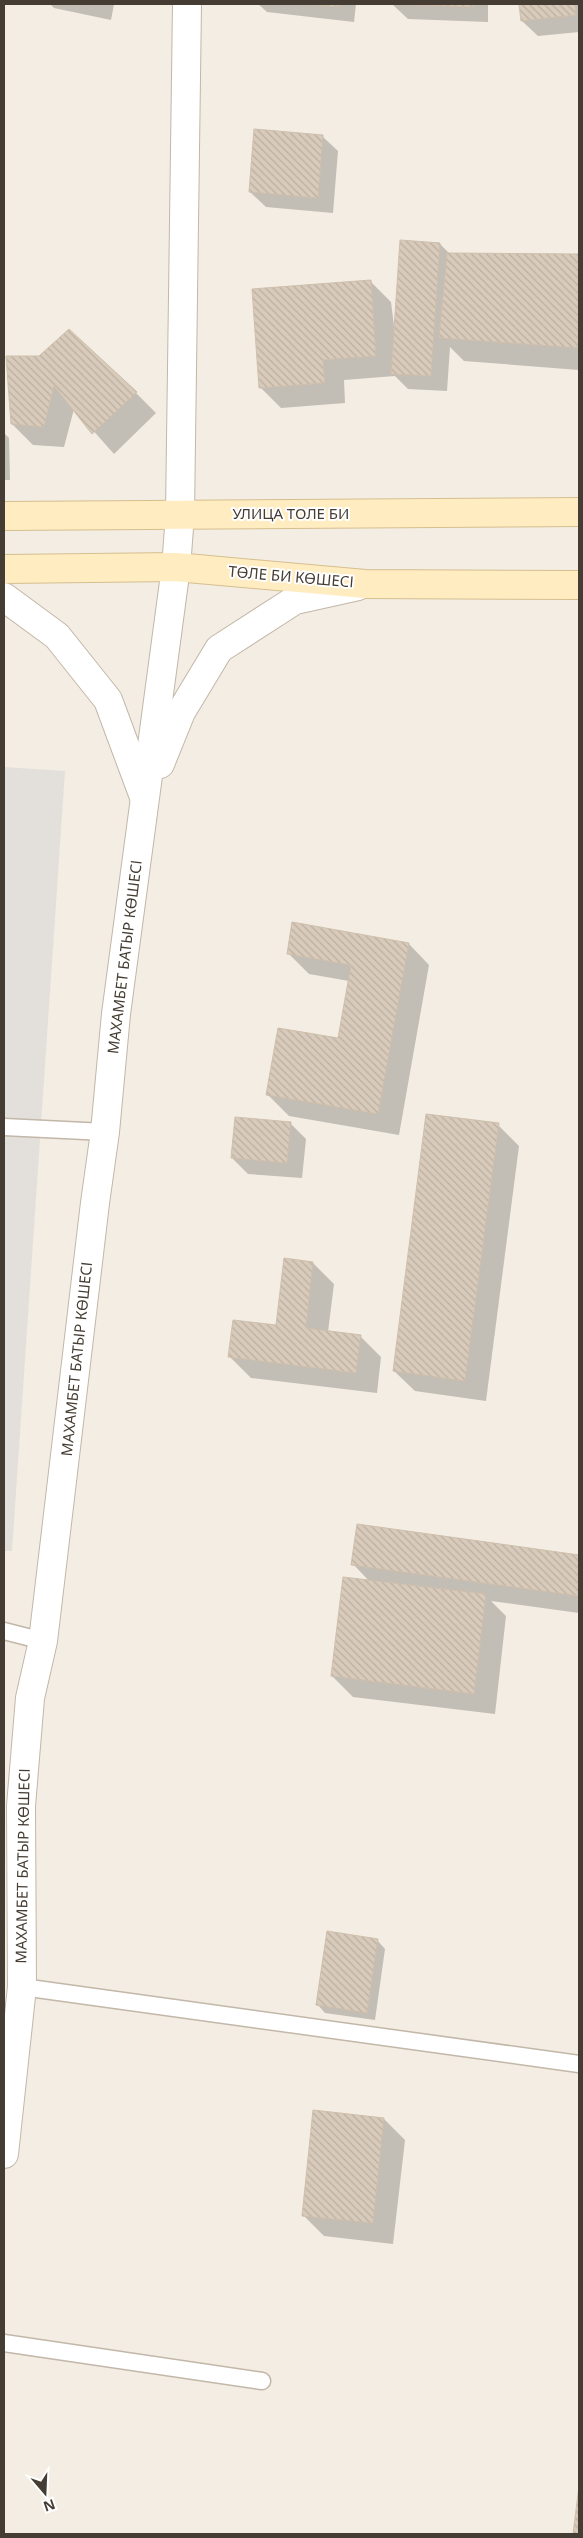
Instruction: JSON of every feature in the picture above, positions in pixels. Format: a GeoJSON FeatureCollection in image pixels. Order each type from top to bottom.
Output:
{"type":"FeatureCollection","features":[{"type":"Feature","properties":{"kind":"main road","name":"УЛИЦА ТОЛЕ БИ"},"geometry":{"type":"LineString","coordinates":[[4,516],[579,512]]}},
{"type":"Feature","properties":{"kind":"main road","name":"ТӨЛЕ БИ КӨШЕСІ"},"geometry":{"type":"LineString","coordinates":[[4,570],[176,566],[365,584],[579,585]]}},
{"type":"Feature","properties":{"kind":"street","name":"МАХАМБЕТ БАТЫР КӨШЕСІ"},"geometry":{"type":"LineString","coordinates":[[4,2154],[22,1987],[12,1805],[30,1698],[43,1641],[94,1203],[105,1132],[116,1014],[176,566],[180,515],[187,4]]}},
{"type":"Feature","properties":{"kind":"street"},"geometry":{"type":"LineString","coordinates":[[145,800],[181,712],[219,649],[295,600],[365,584]]}},
{"type":"Feature","properties":{"kind":"street"},"geometry":{"type":"LineString","coordinates":[[4,597],[57,636],[108,700],[145,800]]}},
{"type":"Feature","properties":{"kind":"lane"},"geometry":{"type":"LineString","coordinates":[[4,1126],[105,1132]]}},
{"type":"Feature","properties":{"kind":"lane"},"geometry":{"type":"LineString","coordinates":[[4,1631],[43,1641]]}},
{"type":"Feature","properties":{"kind":"lane"},"geometry":{"type":"LineString","coordinates":[[22,1987],[579,2064]]}},
{"type":"Feature","properties":{"kind":"lane"},"geometry":{"type":"LineString","coordinates":[[4,2343],[262,2381]]}},
{"type":"Feature","properties":{"kind":"shaded area"},"geometry":{"type":"Polygon","coordinates":[[[4,767],[65,771],[12,1551],[4,1551],[4,767]]]}},
{"type":"Feature","properties":{"kind":"building"},"geometry":{"type":"Polygon","coordinates":[[[309,4],[339,4],[338,7],[309,4]]]}},
{"type":"Feature","properties":{"kind":"building"},"geometry":{"type":"Polygon","coordinates":[[[391,4],[473,4],[473,7],[391,4]]]}},
{"type":"Feature","properties":{"kind":"building"},"geometry":{"type":"Polygon","coordinates":[[[519,4],[575,4],[576,15],[521,21],[519,4]]]}},
{"type":"Feature","properties":{"kind":"building"},"geometry":{"type":"Polygon","coordinates":[[[254,129],[323,135],[318,198],[249,192],[254,129]]]}},
{"type":"Feature","properties":{"kind":"building"},"geometry":{"type":"Polygon","coordinates":[[[400,240],[440,243],[431,376],[391,374],[400,240]]]}},
{"type":"Feature","properties":{"kind":"building"},"geometry":{"type":"Polygon","coordinates":[[[447,253],[579,254],[579,348],[439,338],[447,253]]]}},
{"type":"Feature","properties":{"kind":"building"},"geometry":{"type":"Polygon","coordinates":[[[371,280],[376,356],[323,360],[325,383],[259,388],[252,289],[371,280]]]}},
{"type":"Feature","properties":{"kind":"building"},"geometry":{"type":"Polygon","coordinates":[[[69,329],[137,392],[92,434],[54,386],[44,427],[11,424],[6,356],[39,356],[69,329]]]}},
{"type":"Feature","properties":{"kind":"building"},"geometry":{"type":"Polygon","coordinates":[[[292,922],[409,943],[378,1114],[266,1095],[278,1028],[338,1038],[351,965],[287,954],[292,922]]]}},
{"type":"Feature","properties":{"kind":"building"},"geometry":{"type":"Polygon","coordinates":[[[426,1114],[499,1123],[465,1381],[393,1371],[426,1114]]]}},
{"type":"Feature","properties":{"kind":"building"},"geometry":{"type":"Polygon","coordinates":[[[235,1117],[291,1122],[287,1163],[231,1158],[235,1117]]]}},
{"type":"Feature","properties":{"kind":"building"},"geometry":{"type":"Polygon","coordinates":[[[284,1258],[313,1262],[306,1328],[361,1335],[356,1373],[228,1357],[233,1320],[276,1325],[284,1258]]]}},
{"type":"Feature","properties":{"kind":"building"},"geometry":{"type":"Polygon","coordinates":[[[357,1524],[579,1555],[579,1596],[351,1565],[357,1524]]]}},
{"type":"Feature","properties":{"kind":"building"},"geometry":{"type":"Polygon","coordinates":[[[343,1577],[486,1594],[474,1694],[331,1676],[343,1577]]]}},
{"type":"Feature","properties":{"kind":"building"},"geometry":{"type":"Polygon","coordinates":[[[327,1931],[378,1939],[367,2013],[316,2005],[327,1931]]]}},
{"type":"Feature","properties":{"kind":"building"},"geometry":{"type":"Polygon","coordinates":[[[313,2110],[384,2118],[373,2223],[302,2216],[313,2110]]]}},
{"type":"Feature","properties":{"kind":"building"},"geometry":{"type":"Polygon","coordinates":[[[579,2486],[579,2534],[573,2534],[579,2486]]]}}]}
